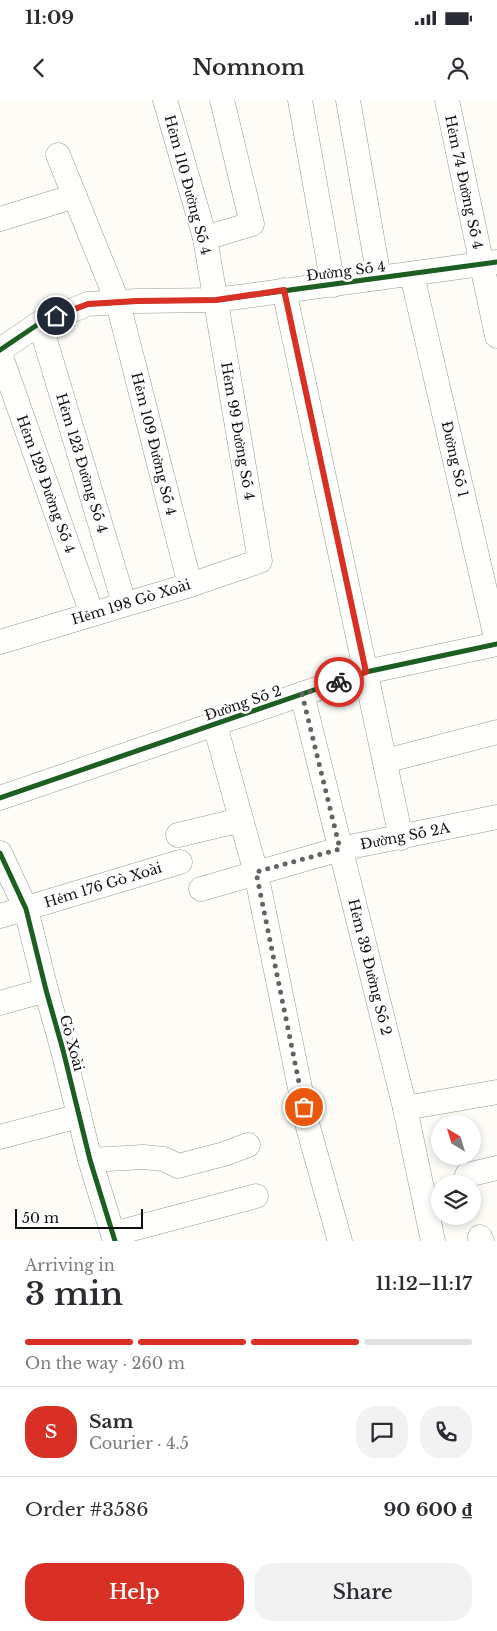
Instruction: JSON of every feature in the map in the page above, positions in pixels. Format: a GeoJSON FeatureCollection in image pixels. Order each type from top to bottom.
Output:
{"type":"FeatureCollection","features":[{"type":"Feature","properties":{"kind":"street","name":"Hẻm 110 Đường Số 4"},"geometry":{"type":"LineString","coordinates":[[165,100],[205,238],[216,300]]}},
{"type":"Feature","properties":{"kind":"street"},"geometry":{"type":"LineString","coordinates":[[205,238],[252,224],[222,100]]}},
{"type":"Feature","properties":{"kind":"street"},"geometry":{"type":"LineString","coordinates":[[300,100],[333,285]]}},
{"type":"Feature","properties":{"kind":"street"},"geometry":{"type":"LineString","coordinates":[[348,100],[379,278]]}},
{"type":"Feature","properties":{"kind":"street","name":"Hẻm 74 Đường Số 4"},"geometry":{"type":"LineString","coordinates":[[447,100],[490,263],[497,336]]}},
{"type":"Feature","properties":{"kind":"street","name":"Hẻm 109 Đường Số 4"},"geometry":{"type":"LineString","coordinates":[[58,155],[118,303],[190,585]]}},
{"type":"Feature","properties":{"kind":"street"},"geometry":{"type":"LineString","coordinates":[[0,219],[75,196]]}},
{"type":"Feature","properties":{"kind":"street","name":"Đường Số 4"},"geometry":{"type":"LineString","coordinates":[[0,352],[40,323],[88,304],[216,300],[490,263]]}},
{"type":"Feature","properties":{"kind":"street","name":"Đường Số 1"},"geometry":{"type":"LineString","coordinates":[[412,275],[497,643]]}},
{"type":"Feature","properties":{"kind":"street"},"geometry":{"type":"LineString","coordinates":[[284,290],[401,838]]}},
{"type":"Feature","properties":{"kind":"street","name":"Hẻm 99 Đường Số 4"},"geometry":{"type":"LineString","coordinates":[[216,300],[260,561]]}},
{"type":"Feature","properties":{"kind":"street","name":"Hẻm 123 Đường Số 4"},"geometry":{"type":"LineString","coordinates":[[40,323],[124,603]]}},
{"type":"Feature","properties":{"kind":"street","name":"Hẻm 129 Đường Số 4"},"geometry":{"type":"LineString","coordinates":[[0,352],[92,614]]}},
{"type":"Feature","properties":{"kind":"street","name":"Hẻm 198 Gò Xoài"},"geometry":{"type":"LineString","coordinates":[[0,642],[124,603],[190,585],[260,561]]}},
{"type":"Feature","properties":{"kind":"street","name":"Đường Số 2"},"geometry":{"type":"LineString","coordinates":[[0,798],[366,672],[497,643]]}},
{"type":"Feature","properties":{"kind":"street","name":"Hẻm 39 Đường Số 2"},"geometry":{"type":"LineString","coordinates":[[302,694],[405,1108],[433,1241]]}},
{"type":"Feature","properties":{"kind":"street"},"geometry":{"type":"LineString","coordinates":[[214,725],[256,872],[308,1127],[340,1241]]}},
{"type":"Feature","properties":{"kind":"street"},"geometry":{"type":"LineString","coordinates":[[386,761],[497,732]]}},
{"type":"Feature","properties":{"kind":"street","name":"Đường Số 2A"},"geometry":{"type":"LineString","coordinates":[[256,872],[340,849],[497,817]]}},
{"type":"Feature","properties":{"kind":"street"},"geometry":{"type":"LineString","coordinates":[[178,835],[241,820]]}},
{"type":"Feature","properties":{"kind":"street","name":"Gò Xoài"},"geometry":{"type":"LineString","coordinates":[[0,853],[26,909],[90,1160],[114,1237]]}},
{"type":"Feature","properties":{"kind":"street","name":"Hẻm 176 Gò Xoài"},"geometry":{"type":"LineString","coordinates":[[0,916],[180,862]]}},
{"type":"Feature","properties":{"kind":"street"},"geometry":{"type":"LineString","coordinates":[[201,889],[256,872]]}},
{"type":"Feature","properties":{"kind":"street"},"geometry":{"type":"LineString","coordinates":[[0,1003],[46,990]]}},
{"type":"Feature","properties":{"kind":"street"},"geometry":{"type":"LineString","coordinates":[[405,1108],[497,1092]]}},
{"type":"Feature","properties":{"kind":"street"},"geometry":{"type":"LineString","coordinates":[[0,1137],[79,1116]]}},
{"type":"Feature","properties":{"kind":"street"},"geometry":{"type":"LineString","coordinates":[[90,1160],[143,1157],[164,1159],[178,1166],[224,1154],[248,1145]]}},
{"type":"Feature","properties":{"kind":"street"},"geometry":{"type":"LineString","coordinates":[[467,1175],[497,1168]]}},
{"type":"Feature","properties":{"kind":"street"},"geometry":{"type":"LineString","coordinates":[[114,1237],[256,1196]]}},
{"type":"Feature","properties":{"kind":"cycle path"},"geometry":{"type":"LineString","coordinates":[[0,350],[40,323],[88,304],[216,300],[497,262]]}},
{"type":"Feature","properties":{"kind":"cycle path"},"geometry":{"type":"LineString","coordinates":[[0,798],[366,672],[497,644]]}},
{"type":"Feature","properties":{"kind":"cycle path"},"geometry":{"type":"LineString","coordinates":[[0,853],[26,909],[90,1160],[115,1241]]}},
{"type":"Feature","properties":{"kind":"way so far"},"geometry":{"type":"LineString","coordinates":[[304,1107],[256,872],[340,849],[302,694],[339,682]]}},
{"type":"Feature","properties":{"kind":"route"},"geometry":{"type":"LineString","coordinates":[[56,316],[88,304],[216,300],[284,290],[366,672],[339,682]]}}]}
